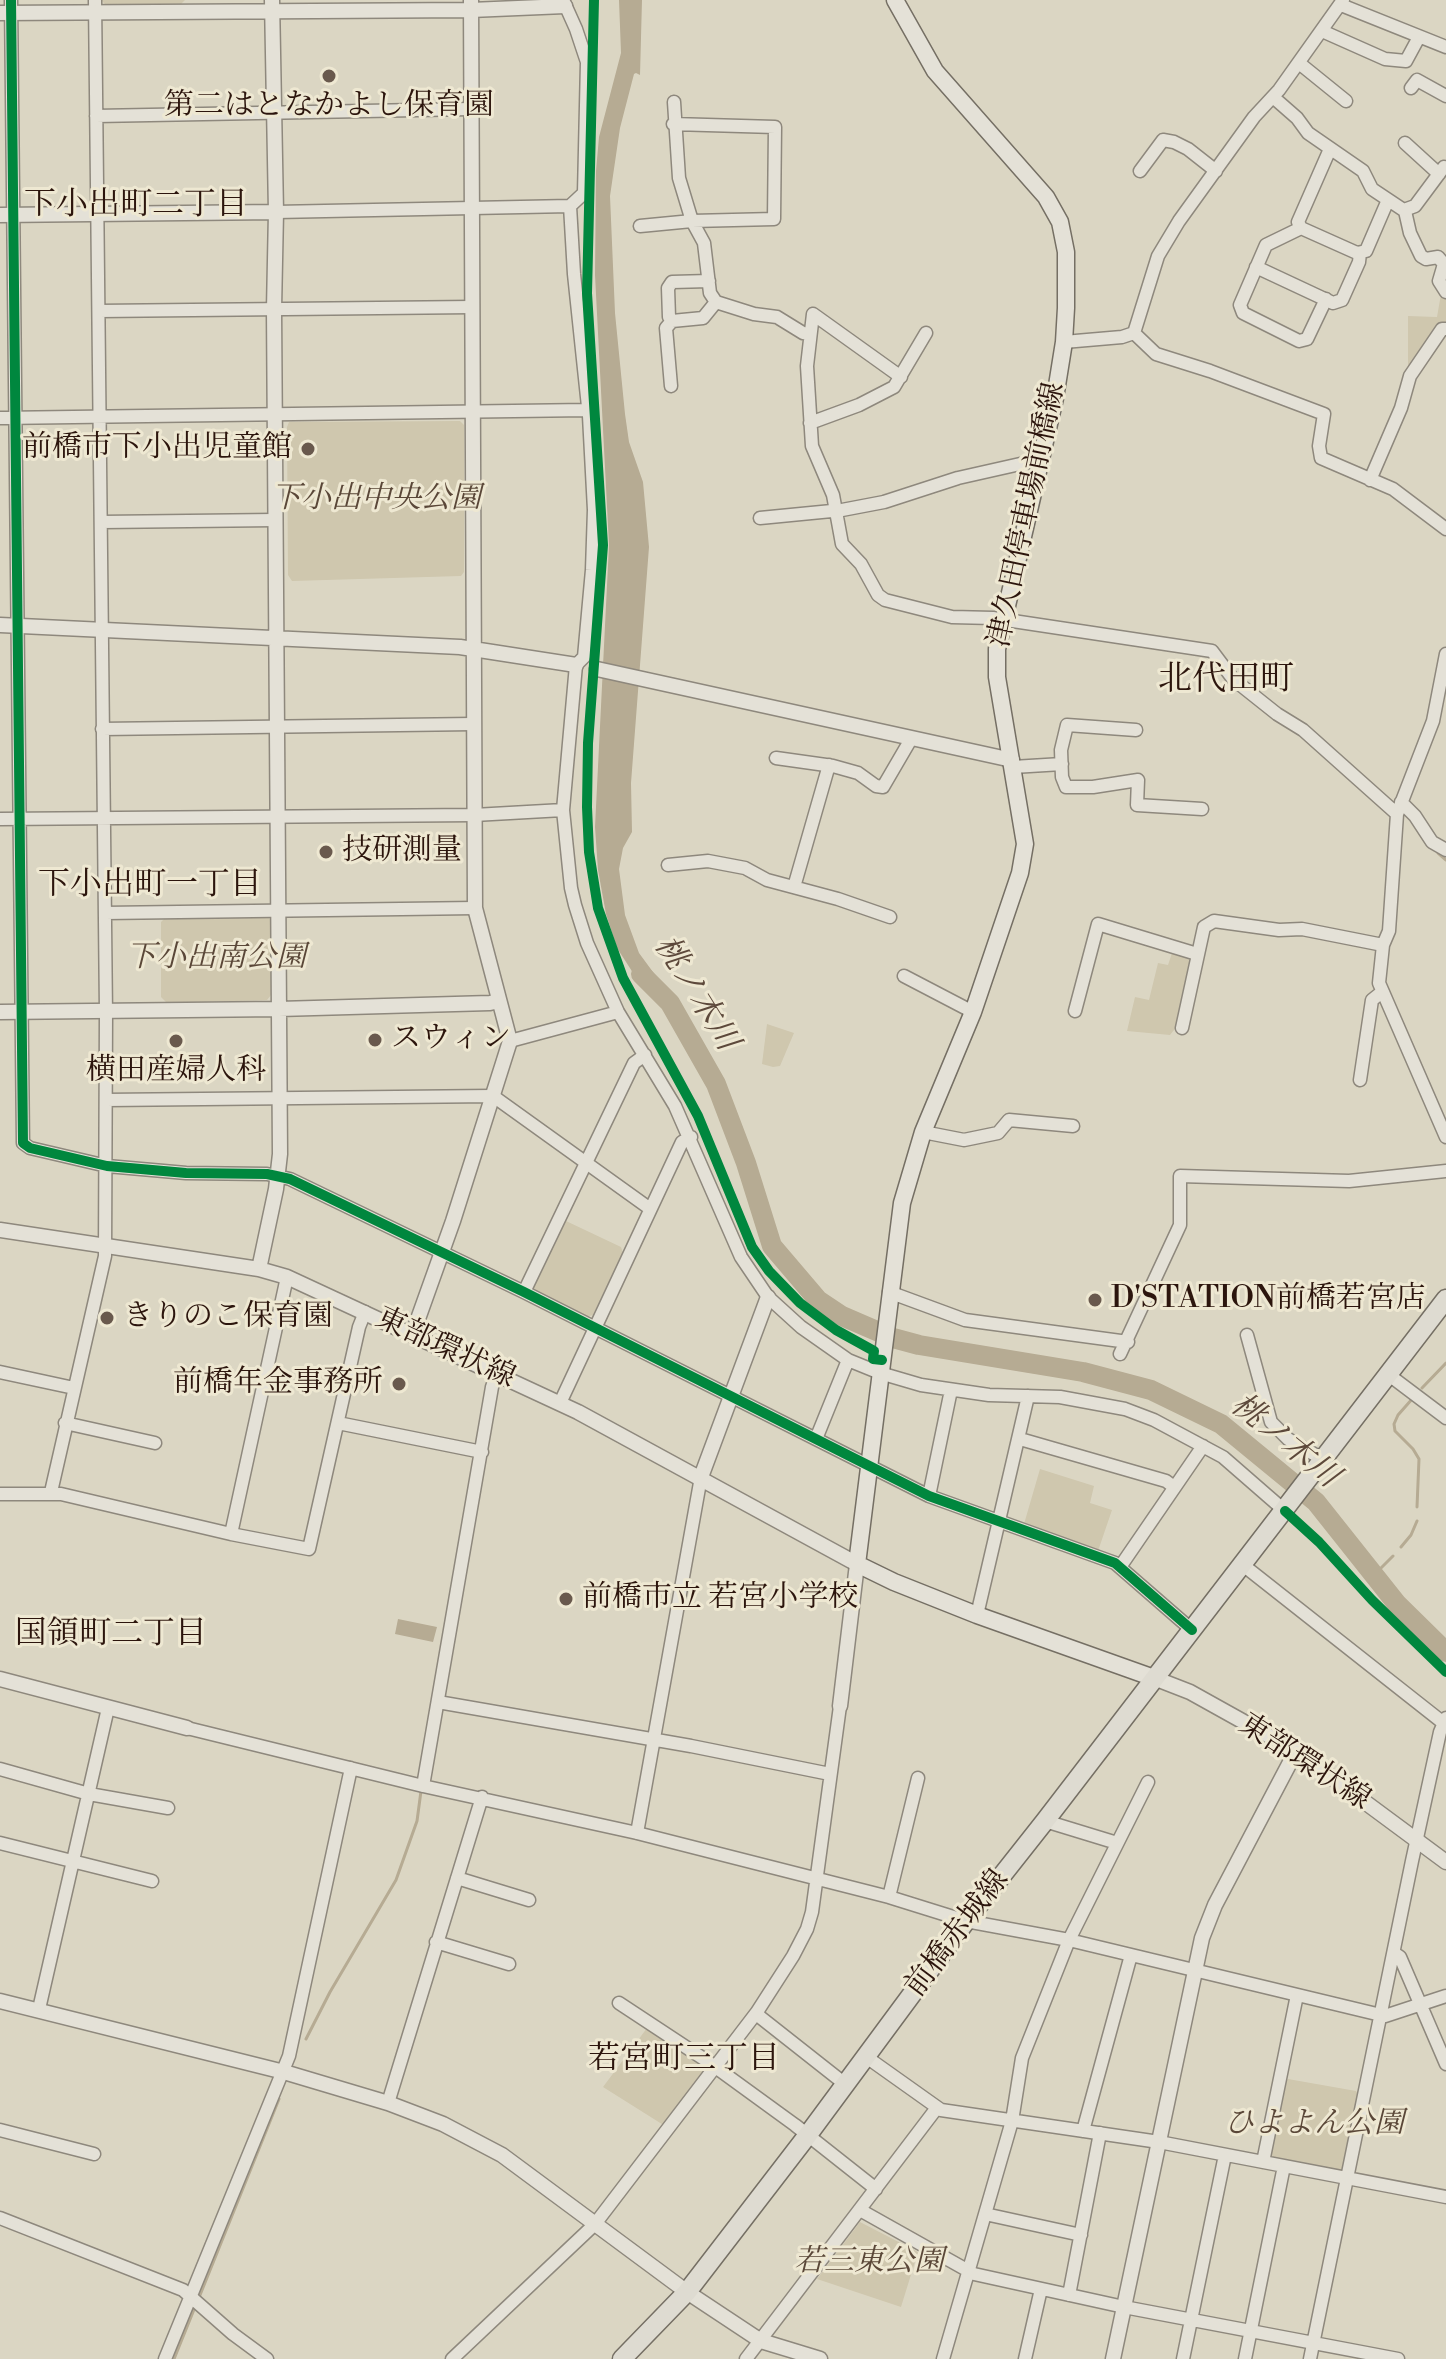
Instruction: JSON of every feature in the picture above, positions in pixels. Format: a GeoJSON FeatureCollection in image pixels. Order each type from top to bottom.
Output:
{"type":"FeatureCollection","features":[{"type":"Feature","properties":{"kind":"main road","name":"津久田停車場前橋線"},"geometry":{"type":"LineString","coordinates":[[880,1373],[902,1203],[923,1132],[973,1012],[1020,873],[1025,844],[997,677],[997,649],[1055,398],[1064,342],[1066,252],[1060,222],[1046,197],[935,71],[901,2]]}},
{"type":"Feature","properties":{"kind":"main road"},"geometry":{"type":"LineString","coordinates":[[1320,1465],[1446,1299]]}},
{"type":"Feature","properties":{"kind":"main road"},"geometry":{"type":"LineString","coordinates":[[880,1373],[857,1564],[977,1615],[1154,1678]]}},
{"type":"Feature","properties":{"kind":"main road","name":"前橋赤城線"},"geometry":{"type":"LineString","coordinates":[[622,2359],[687,2292],[966,1921],[1320,1465]]}},
{"type":"Feature","properties":{"kind":"street"},"geometry":{"type":"LineString","coordinates":[[1134,333],[1158,256],[1179,221],[1342,2],[1446,47]]}},
{"type":"Feature","properties":{"kind":"street"},"geometry":{"type":"LineString","coordinates":[[7,215],[570,206],[584,193],[587,62],[564,3],[7,9],[7,215],[16,418],[19,626],[23,1143],[30,1148],[107,1166],[290,1179],[524,1292],[929,1496],[1109,1560],[1192,1630]]}},
{"type":"Feature","properties":{"kind":"street"},"geometry":{"type":"LineString","coordinates":[[413,1333],[510,1041],[475,908],[471,5]]}},
{"type":"Feature","properties":{"kind":"street"},"geometry":{"type":"LineString","coordinates":[[51,1492],[105,1256],[106,1012],[95,6]]}},
{"type":"Feature","properties":{"kind":"street"},"geometry":{"type":"LineString","coordinates":[[259,1269],[278,1176],[279,1098],[276,212],[272,6]]}},
{"type":"Feature","properties":{"kind":"street"},"geometry":{"type":"LineString","coordinates":[[1322,31],[1385,59],[1406,61],[1419,37]]}},
{"type":"Feature","properties":{"kind":"street"},"geometry":{"type":"LineString","coordinates":[[1299,63],[1346,101]]}},
{"type":"Feature","properties":{"kind":"street"},"geometry":{"type":"LineString","coordinates":[[1411,88],[1417,80],[1446,96]]}},
{"type":"Feature","properties":{"kind":"street"},"geometry":{"type":"LineString","coordinates":[[1273,97],[1297,118],[1308,133],[1363,171],[1372,189],[1404,210],[1421,256],[1426,259],[1438,257],[1444,264],[1439,281],[1446,292]]}},
{"type":"Feature","properties":{"kind":"street"},"geometry":{"type":"LineString","coordinates":[[674,102],[673,124],[679,178],[692,221],[704,243],[710,293],[716,302],[754,314],[777,317],[810,334]]}},
{"type":"Feature","properties":{"kind":"street"},"geometry":{"type":"LineString","coordinates":[[96,116],[471,109]]}},
{"type":"Feature","properties":{"kind":"street"},"geometry":{"type":"LineString","coordinates":[[640,226],[774,219],[775,127],[673,124]]}},
{"type":"Feature","properties":{"kind":"street"},"geometry":{"type":"LineString","coordinates":[[1140,171],[1163,140],[1188,149],[1216,171]]}},
{"type":"Feature","properties":{"kind":"street"},"geometry":{"type":"LineString","coordinates":[[1404,210],[1415,206],[1442,170],[1405,143]]}},
{"type":"Feature","properties":{"kind":"street"},"geometry":{"type":"LineString","coordinates":[[1330,149],[1298,222],[1301,228],[1360,253],[1366,251],[1388,200]]}},
{"type":"Feature","properties":{"kind":"street"},"geometry":{"type":"LineString","coordinates":[[570,206],[592,463],[593,543],[584,657],[576,665],[563,810],[571,888],[587,943],[618,1012],[691,1137],[741,1257],[768,1297],[801,1327],[848,1360],[880,1373],[951,1390],[989,1395],[1060,1397],[1125,1409],[1159,1422],[1223,1457],[1287,1508]]}},
{"type":"Feature","properties":{"kind":"street"},"geometry":{"type":"LineString","coordinates":[[1301,228],[1266,245],[1240,305],[1243,313],[1299,341],[1307,339],[1326,299]]}},
{"type":"Feature","properties":{"kind":"street"},"geometry":{"type":"LineString","coordinates":[[1256,267],[1333,303],[1342,300],[1360,253]]}},
{"type":"Feature","properties":{"kind":"street"},"geometry":{"type":"LineString","coordinates":[[672,321],[669,317],[668,288],[672,282],[709,281]]}},
{"type":"Feature","properties":{"kind":"street"},"geometry":{"type":"LineString","coordinates":[[671,386],[666,328],[672,321],[703,318],[716,302]]}},
{"type":"Feature","properties":{"kind":"street"},"geometry":{"type":"LineString","coordinates":[[99,311],[472,307]]}},
{"type":"Feature","properties":{"kind":"street"},"geometry":{"type":"LineString","coordinates":[[901,377],[813,314],[807,366],[812,446],[828,480],[842,544],[861,564],[872,587],[882,598],[942,615],[1212,651],[1233,679],[1303,730],[1399,808],[1415,816],[1432,842],[1446,850]]}},
{"type":"Feature","properties":{"kind":"street"},"geometry":{"type":"LineString","coordinates":[[1370,480],[1401,408],[1410,376],[1442,329],[1446,329]]}},
{"type":"Feature","properties":{"kind":"street"},"geometry":{"type":"LineString","coordinates":[[810,423],[859,405],[894,387],[926,333]]}},
{"type":"Feature","properties":{"kind":"street"},"geometry":{"type":"LineString","coordinates":[[1064,342],[1122,337],[1134,333]]}},
{"type":"Feature","properties":{"kind":"street"},"geometry":{"type":"LineString","coordinates":[[1134,333],[1156,354],[1324,414],[1319,446],[1321,458],[1393,489],[1446,529]]}},
{"type":"Feature","properties":{"kind":"street"},"geometry":{"type":"LineString","coordinates":[[0,418],[473,414],[587,410]]}},
{"type":"Feature","properties":{"kind":"street"},"geometry":{"type":"LineString","coordinates":[[760,518],[884,502],[958,478],[1041,462]]}},
{"type":"Feature","properties":{"kind":"street"},"geometry":{"type":"LineString","coordinates":[[102,522],[275,520]]}},
{"type":"Feature","properties":{"kind":"street"},"geometry":{"type":"LineString","coordinates":[[0,625],[474,648],[597,669],[1012,764],[1062,764]]}},
{"type":"Feature","properties":{"kind":"street"},"geometry":{"type":"LineString","coordinates":[[1446,654],[1433,721],[1399,808],[1389,931],[1383,945],[1379,983],[1446,1137]]}},
{"type":"Feature","properties":{"kind":"street"},"geometry":{"type":"LineString","coordinates":[[102,729],[473,724]]}},
{"type":"Feature","properties":{"kind":"street"},"geometry":{"type":"LineString","coordinates":[[1136,730],[1067,725],[1061,750],[1066,787],[1093,787],[1138,780],[1137,805],[1202,809]]}},
{"type":"Feature","properties":{"kind":"street"},"geometry":{"type":"LineString","coordinates":[[776,758],[829,765],[858,773],[876,786],[883,787],[911,739]]}},
{"type":"Feature","properties":{"kind":"street"},"geometry":{"type":"LineString","coordinates":[[794,887],[829,765]]}},
{"type":"Feature","properties":{"kind":"street"},"geometry":{"type":"LineString","coordinates":[[0,819],[474,815],[563,810]]}},
{"type":"Feature","properties":{"kind":"street"},"geometry":{"type":"LineString","coordinates":[[668,865],[712,862],[745,868],[761,877],[890,917]]}},
{"type":"Feature","properties":{"kind":"street"},"geometry":{"type":"LineString","coordinates":[[105,913],[475,908]]}},
{"type":"Feature","properties":{"kind":"street"},"geometry":{"type":"LineString","coordinates":[[1182,1028],[1204,927],[1214,921],[1279,930],[1302,929],[1383,945]]}},
{"type":"Feature","properties":{"kind":"street"},"geometry":{"type":"LineString","coordinates":[[1075,1011],[1098,924],[1197,954]]}},
{"type":"Feature","properties":{"kind":"street"},"geometry":{"type":"LineString","coordinates":[[904,976],[973,1012]]}},
{"type":"Feature","properties":{"kind":"street"},"geometry":{"type":"LineString","coordinates":[[1360,1080],[1372,1000],[1382,992]]}},
{"type":"Feature","properties":{"kind":"street"},"geometry":{"type":"LineString","coordinates":[[0,1012],[279,1009],[499,1001]]}},
{"type":"Feature","properties":{"kind":"street"},"geometry":{"type":"LineString","coordinates":[[510,1041],[618,1012]]}},
{"type":"Feature","properties":{"kind":"street"},"geometry":{"type":"LineString","coordinates":[[524,1292],[634,1063],[645,1055]]}},
{"type":"Feature","properties":{"kind":"street"},"geometry":{"type":"LineString","coordinates":[[106,1100],[493,1096],[649,1208]]}},
{"type":"Feature","properties":{"kind":"street"},"geometry":{"type":"LineString","coordinates":[[923,1132],[964,1140],[998,1133],[1009,1120],[1073,1126]]}},
{"type":"Feature","properties":{"kind":"street"},"geometry":{"type":"LineString","coordinates":[[560,1403],[649,1208],[682,1142],[691,1137]]}},
{"type":"Feature","properties":{"kind":"street"},"geometry":{"type":"LineString","coordinates":[[1120,1354],[1180,1225],[1180,1176],[1349,1181],[1446,1171]]}},
{"type":"Feature","properties":{"kind":"street","name":"東部環状線"},"geometry":{"type":"LineString","coordinates":[[0,1230],[259,1269],[287,1277],[560,1403],[857,1564]]}},
{"type":"Feature","properties":{"kind":"street"},"geometry":{"type":"LineString","coordinates":[[231,1534],[287,1277]]}},
{"type":"Feature","properties":{"kind":"street"},"geometry":{"type":"LineString","coordinates":[[637,1833],[701,1477],[768,1297]]}},
{"type":"Feature","properties":{"kind":"street"},"geometry":{"type":"LineString","coordinates":[[888,1298],[965,1320],[1128,1342]]}},
{"type":"Feature","properties":{"kind":"street"},"geometry":{"type":"LineString","coordinates":[[0,1494],[51,1492],[309,1549],[365,1312]]}},
{"type":"Feature","properties":{"kind":"street"},"geometry":{"type":"LineString","coordinates":[[1247,1335],[1271,1422],[1320,1465]]}},
{"type":"Feature","properties":{"kind":"street"},"geometry":{"type":"LineString","coordinates":[[816,1439],[848,1360]]}},
{"type":"Feature","properties":{"kind":"street"},"geometry":{"type":"LineString","coordinates":[[0,1372],[74,1388]]}},
{"type":"Feature","properties":{"kind":"street"},"geometry":{"type":"LineString","coordinates":[[423,1786],[497,1373]]}},
{"type":"Feature","properties":{"kind":"street"},"geometry":{"type":"LineString","coordinates":[[1389,1375],[1446,1418]]}},
{"type":"Feature","properties":{"kind":"street"},"geometry":{"type":"LineString","coordinates":[[929,1496],[951,1390]]}},
{"type":"Feature","properties":{"kind":"street"},"geometry":{"type":"LineString","coordinates":[[977,1615],[1028,1396]]}},
{"type":"Feature","properties":{"kind":"street"},"geometry":{"type":"LineString","coordinates":[[65,1423],[155,1443]]}},
{"type":"Feature","properties":{"kind":"street"},"geometry":{"type":"LineString","coordinates":[[338,1423],[482,1452]]}},
{"type":"Feature","properties":{"kind":"street"},"geometry":{"type":"LineString","coordinates":[[1020,1439],[1166,1481],[1174,1487]]}},
{"type":"Feature","properties":{"kind":"street"},"geometry":{"type":"LineString","coordinates":[[1120,1567],[1203,1446]]}},
{"type":"Feature","properties":{"kind":"street"},"geometry":{"type":"LineString","coordinates":[[452,2359],[595,2224],[757,2012],[807,1929],[817,1879],[857,1564]]}},
{"type":"Feature","properties":{"kind":"street"},"geometry":{"type":"LineString","coordinates":[[1243,1565],[1445,1722],[1310,2359]]}},
{"type":"Feature","properties":{"kind":"street","name":"東部環状線"},"geometry":{"type":"LineString","coordinates":[[1154,1678],[1190,1692],[1296,1751],[1446,1862]]}},
{"type":"Feature","properties":{"kind":"street"},"geometry":{"type":"LineString","coordinates":[[0,1679],[423,1786],[637,1833],[889,1897],[966,1921],[1069,1940],[1381,2015],[1389,2016],[1446,1996]]}},
{"type":"Feature","properties":{"kind":"street"},"geometry":{"type":"LineString","coordinates":[[438,1702],[691,1746],[830,1774]]}},
{"type":"Feature","properties":{"kind":"street"},"geometry":{"type":"LineString","coordinates":[[39,2009],[108,1708]]}},
{"type":"Feature","properties":{"kind":"street"},"geometry":{"type":"LineString","coordinates":[[1113,2359],[1194,1969],[1215,1905],[1296,1751]]}},
{"type":"Feature","properties":{"kind":"street"},"geometry":{"type":"LineString","coordinates":[[165,2359],[284,2072],[351,1768]]}},
{"type":"Feature","properties":{"kind":"street"},"geometry":{"type":"LineString","coordinates":[[0,1769],[89,1794],[168,1808]]}},
{"type":"Feature","properties":{"kind":"street"},"geometry":{"type":"LineString","coordinates":[[889,1897],[918,1778]]}},
{"type":"Feature","properties":{"kind":"street"},"geometry":{"type":"LineString","coordinates":[[943,2359],[1012,2121],[1022,2058],[1069,1940],[1148,1782]]}},
{"type":"Feature","properties":{"kind":"street"},"geometry":{"type":"LineString","coordinates":[[388,2103],[482,1797]]}},
{"type":"Feature","properties":{"kind":"street"},"geometry":{"type":"LineString","coordinates":[[1045,1821],[1117,1843]]}},
{"type":"Feature","properties":{"kind":"street"},"geometry":{"type":"LineString","coordinates":[[0,1843],[152,1881]]}},
{"type":"Feature","properties":{"kind":"street"},"geometry":{"type":"LineString","coordinates":[[457,1878],[529,1900]]}},
{"type":"Feature","properties":{"kind":"street"},"geometry":{"type":"LineString","coordinates":[[436,1942],[509,1964]]}},
{"type":"Feature","properties":{"kind":"street"},"geometry":{"type":"LineString","coordinates":[[1394,1953],[1400,1957],[1446,2064]]}},
{"type":"Feature","properties":{"kind":"street"},"geometry":{"type":"LineString","coordinates":[[1083,2131],[1131,1955]]}},
{"type":"Feature","properties":{"kind":"street"},"geometry":{"type":"LineString","coordinates":[[1263,2162],[1297,1995]]}},
{"type":"Feature","properties":{"kind":"street"},"geometry":{"type":"LineString","coordinates":[[0,2001],[284,2072],[388,2103],[443,2124],[502,2155],[687,2292],[761,2341],[820,2359]]}},
{"type":"Feature","properties":{"kind":"street"},"geometry":{"type":"LineString","coordinates":[[619,2003],[715,2067],[876,2189]]}},
{"type":"Feature","properties":{"kind":"street"},"geometry":{"type":"LineString","coordinates":[[757,2012],[845,2084]]}},
{"type":"Feature","properties":{"kind":"street"},"geometry":{"type":"LineString","coordinates":[[865,2056],[936,2109],[1159,2142],[1446,2197]]}},
{"type":"Feature","properties":{"kind":"street"},"geometry":{"type":"LineString","coordinates":[[746,2359],[936,2109]]}},
{"type":"Feature","properties":{"kind":"street"},"geometry":{"type":"LineString","coordinates":[[0,2130],[94,2154]]}},
{"type":"Feature","properties":{"kind":"street"},"geometry":{"type":"LineString","coordinates":[[1069,2295],[1100,2133]]}},
{"type":"Feature","properties":{"kind":"street"},"geometry":{"type":"LineString","coordinates":[[1183,2359],[1225,2155]]}},
{"type":"Feature","properties":{"kind":"street"},"geometry":{"type":"LineString","coordinates":[[1245,2359],[1284,2166]]}},
{"type":"Feature","properties":{"kind":"street"},"geometry":{"type":"LineString","coordinates":[[860,2210],[968,2271],[1124,2307],[1398,2359]]}},
{"type":"Feature","properties":{"kind":"street"},"geometry":{"type":"LineString","coordinates":[[985,2214],[1081,2235]]}},
{"type":"Feature","properties":{"kind":"street"},"geometry":{"type":"LineString","coordinates":[[0,2218],[183,2290],[267,2359]]}},
{"type":"Feature","properties":{"kind":"street"},"geometry":{"type":"LineString","coordinates":[[1025,2359],[1041,2289]]}},
{"type":"Feature","properties":{"kind":"green space"},"geometry":{"type":"Polygon","coordinates":[[[101,0],[185,0],[181,4],[106,5],[101,0]]]}},
{"type":"Feature","properties":{"kind":"green space"},"geometry":{"type":"Polygon","coordinates":[[[1441,294],[1446,296],[1446,327],[1408,369],[1408,316],[1437,317],[1441,294]]]}},
{"type":"Feature","properties":{"kind":"green space","name":"下小出中央公園"},"geometry":{"type":"Polygon","coordinates":[[[460,421],[464,425],[464,572],[461,576],[292,581],[288,575],[289,422],[460,421]]]}},
{"type":"Feature","properties":{"kind":"green space","name":"下小出南公園"},"geometry":{"type":"Polygon","coordinates":[[[267,916],[271,920],[271,995],[267,1000],[167,1003],[161,997],[161,922],[166,917],[267,916]]]}},
{"type":"Feature","properties":{"kind":"green space"},"geometry":{"type":"Polygon","coordinates":[[[1172,953],[1194,959],[1178,1025],[1170,1035],[1127,1031],[1135,997],[1149,1000],[1158,963],[1168,965],[1172,953]]]}},
{"type":"Feature","properties":{"kind":"green space"},"geometry":{"type":"Polygon","coordinates":[[[767,1024],[794,1033],[780,1066],[762,1064],[767,1024]]]}},
{"type":"Feature","properties":{"kind":"green space"},"geometry":{"type":"Polygon","coordinates":[[[566,1221],[621,1247],[623,1253],[593,1315],[586,1317],[533,1291],[531,1284],[560,1224],[566,1221]]]}},
{"type":"Feature","properties":{"kind":"green space"},"geometry":{"type":"Polygon","coordinates":[[[1040,1469],[1094,1486],[1090,1503],[1112,1510],[1098,1551],[1024,1524],[1040,1469]]]}},
{"type":"Feature","properties":{"kind":"green space"},"geometry":{"type":"Polygon","coordinates":[[[647,2028],[709,2071],[665,2126],[603,2087],[647,2028]]]}},
{"type":"Feature","properties":{"kind":"green space","name":"ひよよん公園"},"geometry":{"type":"Polygon","coordinates":[[[1288,2079],[1356,2091],[1359,2096],[1340,2171],[1270,2155],[1288,2079]]]}},
{"type":"Feature","properties":{"kind":"green space","name":"若三東公園"},"geometry":{"type":"Polygon","coordinates":[[[860,2222],[918,2252],[901,2307],[817,2279],[860,2222]]]}},
{"type":"Feature","properties":{"kind":"shaded area"},"geometry":{"type":"Polygon","coordinates":[[[619,0],[642,0],[640,75],[634,74],[620,128],[610,196],[615,313],[625,414],[629,442],[643,482],[649,547],[631,783],[632,832],[623,848],[619,869],[625,915],[639,953],[675,1002],[637,979],[617,948],[606,914],[598,870],[595,827],[609,545],[595,275],[596,171],[599,137],[621,53],[619,0]]]}},
{"type":"Feature","properties":{"kind":"shaded area"},"geometry":{"type":"Polygon","coordinates":[[[398,1619],[437,1627],[433,1642],[395,1634],[398,1619]]]}},
{"type":"Feature","properties":{"kind":"waterway"},"geometry":{"type":"LineString","coordinates":[[1438,853],[1446,860]]}},
{"type":"Feature","properties":{"kind":"waterway","name":"桃ノ木川"},"geometry":{"type":"LineString","coordinates":[[641,974],[670,1003],[716,1084],[746,1163],[772,1246],[818,1300],[842,1316],[893,1338],[1083,1372],[1151,1390],[1221,1424],[1316,1502],[1397,1604],[1446,1652]]}},
{"type":"Feature","properties":{"kind":"waterway"},"geometry":{"type":"LineString","coordinates":[[1422,1388],[1446,1363]]}},
{"type":"Feature","properties":{"kind":"waterway"},"geometry":{"type":"LineString","coordinates":[[1413,1398],[1394,1424],[1395,1431],[1419,1459],[1417,1507]]}},
{"type":"Feature","properties":{"kind":"waterway"},"geometry":{"type":"LineString","coordinates":[[1401,1547],[1417,1521]]}},
{"type":"Feature","properties":{"kind":"waterway"},"geometry":{"type":"LineString","coordinates":[[1375,1574],[1393,1556]]}},
{"type":"Feature","properties":{"kind":"waterway"},"geometry":{"type":"LineString","coordinates":[[306,2039],[396,1880],[417,1821],[421,1791]]}},
{"type":"Feature","properties":{"kind":"waterway"},"geometry":{"type":"LineString","coordinates":[[198,2300],[279,2099]]}},
{"type":"Feature","properties":{"kind":"waterway"},"geometry":{"type":"LineString","coordinates":[[174,2359],[195,2307]]}},
{"type":"Feature","properties":{"kind":"cycle path"},"geometry":{"type":"LineString","coordinates":[[11,0],[23,1143],[30,1148],[107,1166],[186,1173],[267,1174],[290,1179],[524,1292],[929,1496],[1115,1563],[1192,1630]]}},
{"type":"Feature","properties":{"kind":"cycle path"},"geometry":{"type":"LineString","coordinates":[[594,0],[587,293],[603,545],[588,743],[587,807],[589,852],[598,908],[623,978],[698,1116],[752,1247],[769,1271],[800,1303],[836,1330],[874,1351],[873,1359],[882,1360]]}},
{"type":"Feature","properties":{"kind":"cycle path"},"geometry":{"type":"LineString","coordinates":[[1285,1511],[1446,1672]]}},
{"type":"Feature","properties":{"kind":"place","name":"第二はとなかよし保育園"},"geometry":{"type":"Point","coordinates":[329,76]}},
{"type":"Feature","properties":{"kind":"place","name":"前橋市下小出児童館"},"geometry":{"type":"Point","coordinates":[308,449]}},
{"type":"Feature","properties":{"kind":"place","name":"技研測量"},"geometry":{"type":"Point","coordinates":[326,852]}},
{"type":"Feature","properties":{"kind":"place","name":"スウィン"},"geometry":{"type":"Point","coordinates":[375,1040]}},
{"type":"Feature","properties":{"kind":"place","name":"横田産婦人科"},"geometry":{"type":"Point","coordinates":[176,1041]}},
{"type":"Feature","properties":{"kind":"place","name":"D'STATION前橋若宮店"},"geometry":{"type":"Point","coordinates":[1095,1300]}},
{"type":"Feature","properties":{"kind":"place","name":"きりのこ保育園"},"geometry":{"type":"Point","coordinates":[107,1318]}},
{"type":"Feature","properties":{"kind":"place","name":"前橋年金事務所"},"geometry":{"type":"Point","coordinates":[399,1384]}},
{"type":"Feature","properties":{"kind":"place","name":"前橋市立 若宮小学校"},"geometry":{"type":"Point","coordinates":[566,1599]}},
{"type":"Feature","properties":{"kind":"district","name":"下小出町二丁目"},"geometry":{"type":"Point","coordinates":[136,206]}},
{"type":"Feature","properties":{"kind":"district","name":"北代田町"},"geometry":{"type":"Point","coordinates":[1226,681]}},
{"type":"Feature","properties":{"kind":"district","name":"下小出町一丁目"},"geometry":{"type":"Point","coordinates":[150,886]}},
{"type":"Feature","properties":{"kind":"district","name":"国領町二丁目"},"geometry":{"type":"Point","coordinates":[111,1635]}},
{"type":"Feature","properties":{"kind":"district","name":"若宮町三丁目"},"geometry":{"type":"Point","coordinates":[684,2060]}}]}
